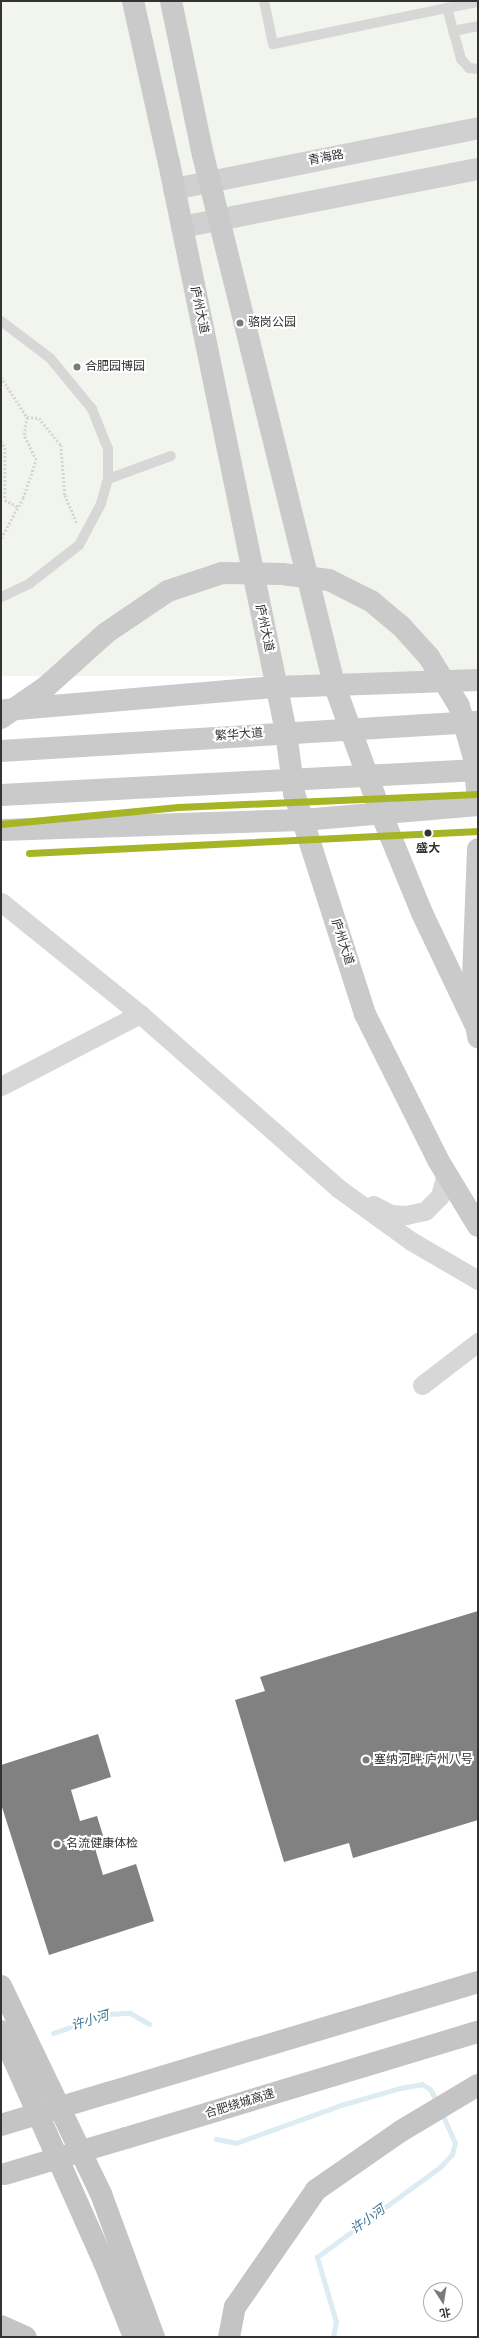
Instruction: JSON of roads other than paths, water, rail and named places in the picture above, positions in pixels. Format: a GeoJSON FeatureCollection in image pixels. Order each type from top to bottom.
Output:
{"type":"FeatureCollection","features":[{"type":"Feature","properties":{"kind":"highway"},"geometry":{"type":"LineString","coordinates":[[1,2114],[106,2090],[283,2042],[478,1982]]}},
{"type":"Feature","properties":{"kind":"highway"},"geometry":{"type":"LineString","coordinates":[[1,1986],[101,2194],[154,2337]]}},
{"type":"Feature","properties":{"kind":"highway"},"geometry":{"type":"LineString","coordinates":[[1,2031],[104,2262],[134,2337]]}},
{"type":"Feature","properties":{"kind":"highway","name":"合肥绕城高速"},"geometry":{"type":"LineString","coordinates":[[3,2175],[478,2032]]}},
{"type":"Feature","properties":{"kind":"highway"},"geometry":{"type":"LineString","coordinates":[[229,2337],[235,2307],[316,2190],[401,2131],[478,2085]]}},
{"type":"Feature","properties":{"kind":"highway"},"geometry":{"type":"LineString","coordinates":[[1,2125],[106,2090]]}},
{"type":"Feature","properties":{"kind":"highway"},"geometry":{"type":"LineString","coordinates":[[1,2326],[26,2337]]}},
{"type":"Feature","properties":{"kind":"main road","name":"庐州大道"},"geometry":{"type":"LineString","coordinates":[[133,1],[182,227],[277,687],[286,732],[292,780],[303,820],[365,1014],[446,1174],[478,1226]]}},
{"type":"Feature","properties":{"kind":"main road"},"geometry":{"type":"LineString","coordinates":[[171,1],[219,219],[334,684],[381,813],[422,913],[478,1031]]}},
{"type":"Feature","properties":{"kind":"main road","name":"青海路"},"geometry":{"type":"LineString","coordinates":[[174,189],[478,128]]}},
{"type":"Feature","properties":{"kind":"main road"},"geometry":{"type":"LineString","coordinates":[[182,227],[478,169]]}},
{"type":"Feature","properties":{"kind":"main road"},"geometry":{"type":"LineString","coordinates":[[1,718],[46,686],[106,632],[168,591],[222,573],[282,574],[329,580],[371,601],[401,626],[429,657],[459,706],[474,758],[478,800]]}},
{"type":"Feature","properties":{"kind":"main road"},"geometry":{"type":"LineString","coordinates":[[1,711],[277,687],[478,680]]}},
{"type":"Feature","properties":{"kind":"main road","name":"繁华大道"},"geometry":{"type":"LineString","coordinates":[[1,751],[350,728],[478,722]]}},
{"type":"Feature","properties":{"kind":"main road"},"geometry":{"type":"LineString","coordinates":[[1,795],[478,770]]}},
{"type":"Feature","properties":{"kind":"main road"},"geometry":{"type":"LineString","coordinates":[[1,830],[303,820],[478,805]]}},
{"type":"Feature","properties":{"kind":"main road"},"geometry":{"type":"LineString","coordinates":[[478,849],[472,1002],[478,1037]]}},
{"type":"Feature","properties":{"kind":"street"},"geometry":{"type":"LineString","coordinates":[[1,902],[140,1014],[338,1188],[411,1241],[478,1280]]}},
{"type":"Feature","properties":{"kind":"street"},"geometry":{"type":"LineString","coordinates":[[1,1086],[140,1014]]}},
{"type":"Feature","properties":{"kind":"street"},"geometry":{"type":"LineString","coordinates":[[338,1188],[391,1214],[406,1215],[425,1210],[440,1196],[446,1174]]}},
{"type":"Feature","properties":{"kind":"street"},"geometry":{"type":"LineString","coordinates":[[422,1385],[478,1342]]}},
{"type":"Feature","properties":{"kind":"lane"},"geometry":{"type":"LineString","coordinates":[[263,1],[273,44],[478,2]]}},
{"type":"Feature","properties":{"kind":"lane"},"geometry":{"type":"LineString","coordinates":[[447,8],[461,59],[469,68],[478,69]]}},
{"type":"Feature","properties":{"kind":"lane"},"geometry":{"type":"LineString","coordinates":[[453,31],[478,26]]}},
{"type":"Feature","properties":{"kind":"lane"},"geometry":{"type":"LineString","coordinates":[[1,321],[50,358],[92,409],[108,450],[108,479],[101,504],[79,545],[29,584],[1,597]]}},
{"type":"Feature","properties":{"kind":"lane"},"geometry":{"type":"LineString","coordinates":[[108,479],[171,456]]}},
{"type":"Feature","properties":{"kind":"waterway","name":"许小河"},"geometry":{"type":"LineString","coordinates":[[53,2033],[108,2014],[130,2013],[149,2024]]}},
{"type":"Feature","properties":{"kind":"waterway","name":"许小河"},"geometry":{"type":"LineString","coordinates":[[216,2139],[236,2143],[341,2105],[400,2088],[422,2084],[430,2089],[435,2098]]}},
{"type":"Feature","properties":{"kind":"waterway","name":"许小河"},"geometry":{"type":"LineString","coordinates":[[333,2337],[336,2322],[317,2257],[440,2167],[452,2154],[455,2143],[444,2118]]}},
{"type":"Feature","properties":{"kind":"place","name":"骆岗公园"},"geometry":{"type":"Point","coordinates":[240,323]}},
{"type":"Feature","properties":{"kind":"place","name":"合肥园博园"},"geometry":{"type":"Point","coordinates":[77,367]}},
{"type":"Feature","properties":{"kind":"place","name":"盛大"},"geometry":{"type":"Point","coordinates":[428,833]}},
{"type":"Feature","properties":{"kind":"place","name":"塞纳河畔·庐州八号"},"geometry":{"type":"Point","coordinates":[366,1760]}},
{"type":"Feature","properties":{"kind":"place","name":"名流健康体检"},"geometry":{"type":"Point","coordinates":[57,1844]}}]}
